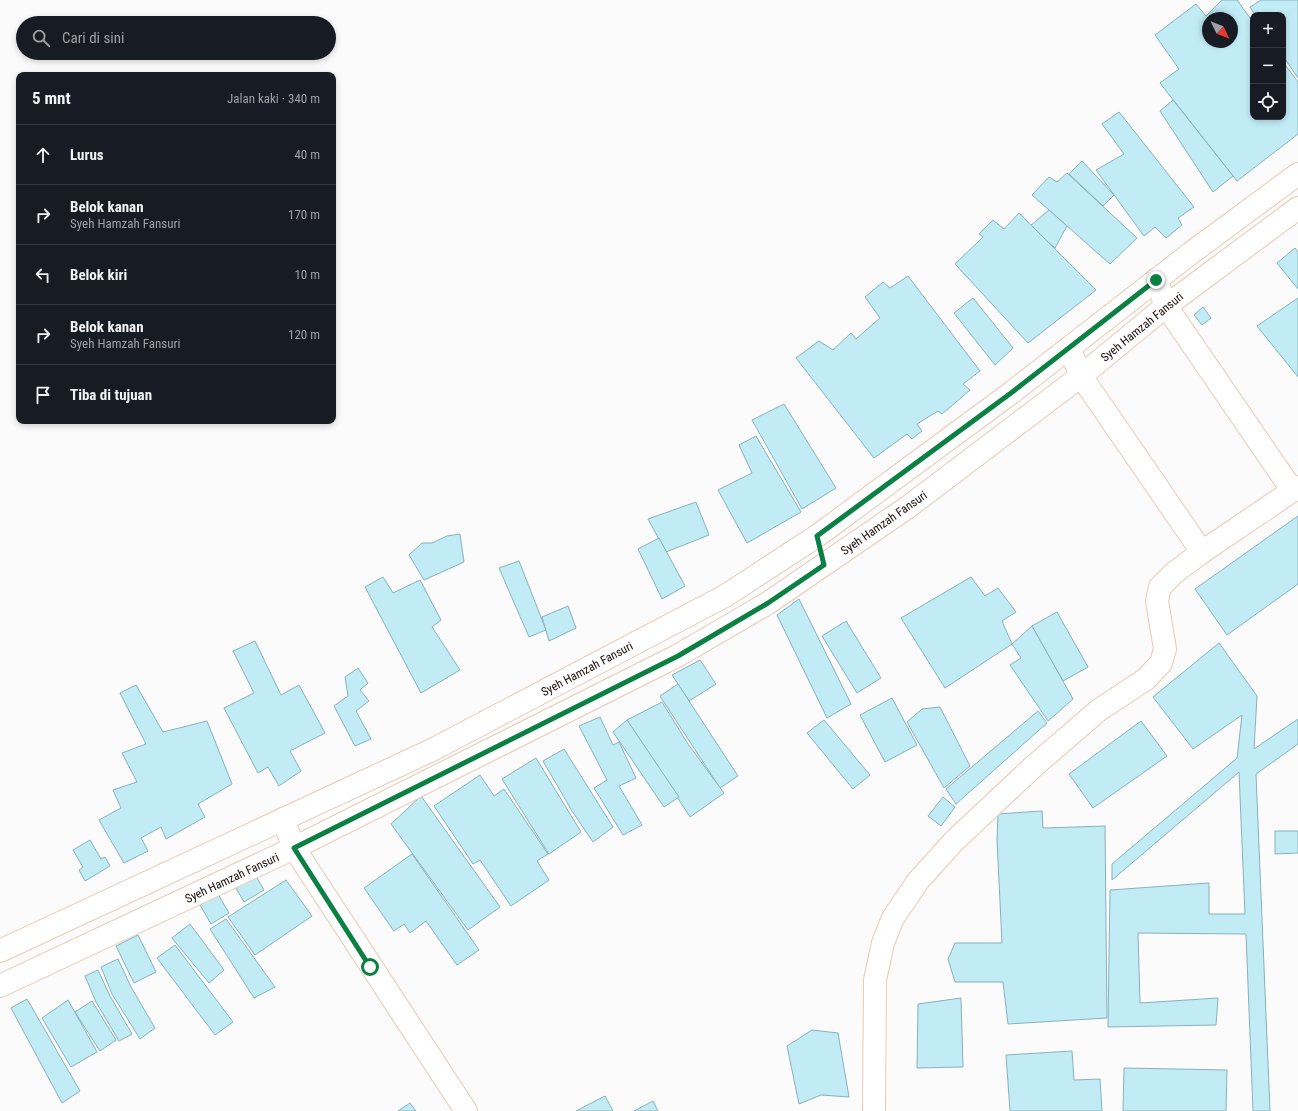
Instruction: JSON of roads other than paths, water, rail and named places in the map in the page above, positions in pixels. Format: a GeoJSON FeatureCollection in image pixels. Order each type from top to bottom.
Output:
{"type":"FeatureCollection","features":[{"type":"Feature","properties":{"kind":"main road","name":"Syeh Hamzah Fansuri"},"geometry":{"type":"LineString","coordinates":[[0,951],[432,750],[725,596],[817,536],[1069,348],[1156,280],[1298,174]]}},
{"type":"Feature","properties":{"kind":"main road","name":"Syeh Hamzah Fansuri"},"geometry":{"type":"LineString","coordinates":[[0,986],[294,848],[678,656],[768,603],[908,507],[1081,376],[1166,306],[1298,208]]}},
{"type":"Feature","properties":{"kind":"main road"},"geometry":{"type":"LineString","coordinates":[[874,1111],[875,980],[883,943],[893,918],[918,881],[954,841],[1034,766],[1100,710],[1146,679],[1161,663],[1165,649],[1157,601],[1160,587],[1174,573],[1202,552],[1295,489],[1166,306],[1156,280]]}},
{"type":"Feature","properties":{"kind":"main road"},"geometry":{"type":"LineString","coordinates":[[1069,348],[1081,376],[1202,552]]}},
{"type":"Feature","properties":{"kind":"main road"},"geometry":{"type":"LineString","coordinates":[[817,536],[824,565]]}},
{"type":"Feature","properties":{"kind":"main road"},"geometry":{"type":"LineString","coordinates":[[283,819],[294,848],[466,1111]]}}]}
